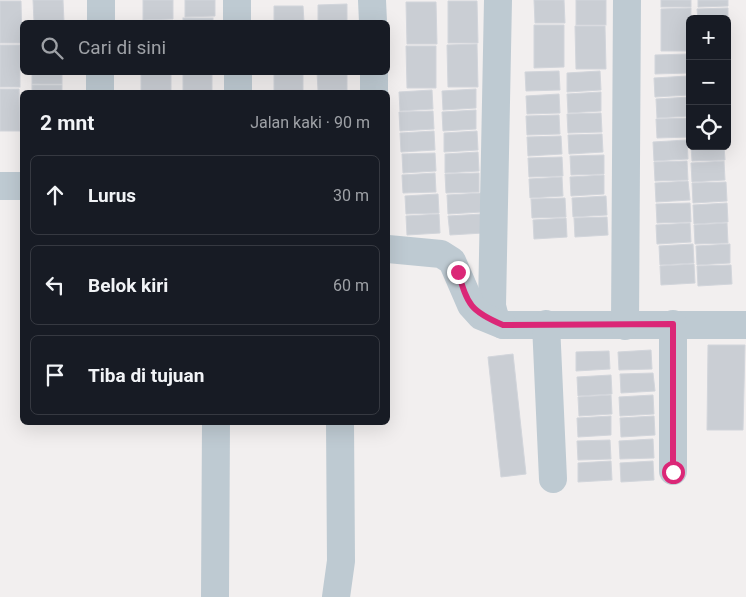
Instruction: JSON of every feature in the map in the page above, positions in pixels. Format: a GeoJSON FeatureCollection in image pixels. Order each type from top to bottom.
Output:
{"type":"FeatureCollection","features":[{"type":"Feature","properties":{"kind":"street"},"geometry":{"type":"LineString","coordinates":[[101,0],[101,20]]}},
{"type":"Feature","properties":{"kind":"street"},"geometry":{"type":"LineString","coordinates":[[237,0],[238,20]]}},
{"type":"Feature","properties":{"kind":"street"},"geometry":{"type":"LineString","coordinates":[[372,0],[373,20]]}},
{"type":"Feature","properties":{"kind":"street"},"geometry":{"type":"LineString","coordinates":[[498,0],[492,306],[495,318],[503,325]]}},
{"type":"Feature","properties":{"kind":"street"},"geometry":{"type":"LineString","coordinates":[[625,326],[627,0]]}},
{"type":"Feature","properties":{"kind":"street"},"geometry":{"type":"LineString","coordinates":[[100,75],[100,90]]}},
{"type":"Feature","properties":{"kind":"street"},"geometry":{"type":"LineString","coordinates":[[238,75],[238,90]]}},
{"type":"Feature","properties":{"kind":"street"},"geometry":{"type":"LineString","coordinates":[[374,75],[374,90]]}},
{"type":"Feature","properties":{"kind":"street"},"geometry":{"type":"LineString","coordinates":[[0,186],[20,186]]}},
{"type":"Feature","properties":{"kind":"street"},"geometry":{"type":"LineString","coordinates":[[390,249],[441,254],[452,261],[471,305],[481,316],[503,325],[746,325]]}},
{"type":"Feature","properties":{"kind":"street"},"geometry":{"type":"LineString","coordinates":[[546,324],[553,479]]}},
{"type":"Feature","properties":{"kind":"street"},"geometry":{"type":"LineString","coordinates":[[673,324],[673,472]]}},
{"type":"Feature","properties":{"kind":"street"},"geometry":{"type":"LineString","coordinates":[[215,597],[216,425]]}},
{"type":"Feature","properties":{"kind":"street"},"geometry":{"type":"LineString","coordinates":[[336,597],[341,561],[340,425]]}},
{"type":"Feature","properties":{"kind":"building"},"geometry":{"type":"Polygon","coordinates":[[[33,0],[63,0],[64,20],[34,20],[33,0]]]}},
{"type":"Feature","properties":{"kind":"building"},"geometry":{"type":"Polygon","coordinates":[[[143,0],[173,0],[173,19],[143,20],[143,0]]]}},
{"type":"Feature","properties":{"kind":"building"},"geometry":{"type":"Polygon","coordinates":[[[185,0],[215,0],[215,16],[185,17],[185,0]]]}},
{"type":"Feature","properties":{"kind":"building"},"geometry":{"type":"Polygon","coordinates":[[[534,0],[564,0],[565,23],[535,23],[534,0]]]}},
{"type":"Feature","properties":{"kind":"building"},"geometry":{"type":"Polygon","coordinates":[[[576,0],[606,0],[606,25],[576,25],[576,0]]]}},
{"type":"Feature","properties":{"kind":"building"},"geometry":{"type":"Polygon","coordinates":[[[661,0],[691,0],[691,7],[661,7],[661,0]]]}},
{"type":"Feature","properties":{"kind":"building"},"geometry":{"type":"Polygon","coordinates":[[[698,0],[728,0],[728,6],[698,7],[698,0]]]}},
{"type":"Feature","properties":{"kind":"building"},"geometry":{"type":"Polygon","coordinates":[[[0,1],[21,1],[20,43],[0,43],[0,1]]]}},
{"type":"Feature","properties":{"kind":"building"},"geometry":{"type":"Polygon","coordinates":[[[448,1],[477,1],[478,43],[448,43],[448,1]]]}},
{"type":"Feature","properties":{"kind":"building"},"geometry":{"type":"Polygon","coordinates":[[[406,2],[436,2],[437,44],[407,44],[406,2]]]}},
{"type":"Feature","properties":{"kind":"building"},"geometry":{"type":"Polygon","coordinates":[[[347,4],[347,20],[318,20],[318,5],[347,4]]]}},
{"type":"Feature","properties":{"kind":"building"},"geometry":{"type":"Polygon","coordinates":[[[274,6],[303,6],[304,20],[274,20],[274,6]]]}},
{"type":"Feature","properties":{"kind":"building"},"geometry":{"type":"Polygon","coordinates":[[[691,8],[691,15],[686,15],[686,51],[661,51],[661,9],[691,8]]]}},
{"type":"Feature","properties":{"kind":"building"},"geometry":{"type":"Polygon","coordinates":[[[728,8],[728,15],[698,15],[697,9],[728,8]]]}},
{"type":"Feature","properties":{"kind":"building"},"geometry":{"type":"Polygon","coordinates":[[[183,18],[213,18],[213,20],[183,20],[183,18]]]}},
{"type":"Feature","properties":{"kind":"building"},"geometry":{"type":"Polygon","coordinates":[[[534,25],[564,25],[564,67],[534,68],[534,25]]]}},
{"type":"Feature","properties":{"kind":"building"},"geometry":{"type":"Polygon","coordinates":[[[575,26],[605,26],[606,69],[576,69],[575,26]]]}},
{"type":"Feature","properties":{"kind":"building"},"geometry":{"type":"Polygon","coordinates":[[[477,44],[478,87],[448,87],[447,45],[477,44]]]}},
{"type":"Feature","properties":{"kind":"building"},"geometry":{"type":"Polygon","coordinates":[[[0,45],[20,45],[20,87],[0,87],[0,45]]]}},
{"type":"Feature","properties":{"kind":"building"},"geometry":{"type":"Polygon","coordinates":[[[406,46],[436,46],[436,88],[407,88],[406,46]]]}},
{"type":"Feature","properties":{"kind":"building"},"geometry":{"type":"Polygon","coordinates":[[[686,54],[686,73],[655,74],[655,55],[686,54]]]}},
{"type":"Feature","properties":{"kind":"building"},"geometry":{"type":"Polygon","coordinates":[[[559,71],[560,90],[526,91],[525,72],[559,71]]]}},
{"type":"Feature","properties":{"kind":"building"},"geometry":{"type":"Polygon","coordinates":[[[600,71],[601,90],[567,92],[567,73],[600,71]]]}},
{"type":"Feature","properties":{"kind":"building"},"geometry":{"type":"Polygon","coordinates":[[[32,75],[62,75],[62,84],[32,84],[32,75]]]}},
{"type":"Feature","properties":{"kind":"building"},"geometry":{"type":"Polygon","coordinates":[[[141,75],[171,75],[171,90],[141,90],[141,75]]]}},
{"type":"Feature","properties":{"kind":"building"},"geometry":{"type":"Polygon","coordinates":[[[183,75],[212,75],[212,90],[183,90],[183,75]]]}},
{"type":"Feature","properties":{"kind":"building"},"geometry":{"type":"Polygon","coordinates":[[[274,75],[303,75],[303,90],[274,90],[274,75]]]}},
{"type":"Feature","properties":{"kind":"building"},"geometry":{"type":"Polygon","coordinates":[[[317,75],[347,75],[347,90],[318,90],[317,75]]]}},
{"type":"Feature","properties":{"kind":"building"},"geometry":{"type":"Polygon","coordinates":[[[686,76],[686,95],[655,97],[654,78],[686,76]]]}},
{"type":"Feature","properties":{"kind":"building"},"geometry":{"type":"Polygon","coordinates":[[[32,85],[62,85],[62,90],[32,90],[32,85]]]}},
{"type":"Feature","properties":{"kind":"building"},"geometry":{"type":"Polygon","coordinates":[[[0,89],[19,89],[20,131],[0,131],[0,89]]]}},
{"type":"Feature","properties":{"kind":"building"},"geometry":{"type":"Polygon","coordinates":[[[476,89],[476,108],[443,110],[442,91],[476,89]]]}},
{"type":"Feature","properties":{"kind":"building"},"geometry":{"type":"Polygon","coordinates":[[[432,90],[433,109],[400,111],[399,92],[432,90]]]}},
{"type":"Feature","properties":{"kind":"building"},"geometry":{"type":"Polygon","coordinates":[[[601,92],[601,111],[568,113],[567,94],[601,92]]]}},
{"type":"Feature","properties":{"kind":"building"},"geometry":{"type":"Polygon","coordinates":[[[559,94],[560,113],[527,114],[526,96],[559,94]]]}},
{"type":"Feature","properties":{"kind":"building"},"geometry":{"type":"Polygon","coordinates":[[[686,97],[686,116],[657,118],[656,99],[686,97]]]}},
{"type":"Feature","properties":{"kind":"building"},"geometry":{"type":"Polygon","coordinates":[[[476,110],[476,129],[443,131],[442,112],[476,110]]]}},
{"type":"Feature","properties":{"kind":"building"},"geometry":{"type":"Polygon","coordinates":[[[433,111],[434,129],[400,131],[399,112],[433,111]]]}},
{"type":"Feature","properties":{"kind":"building"},"geometry":{"type":"Polygon","coordinates":[[[601,113],[602,132],[568,133],[567,114],[601,113]]]}},
{"type":"Feature","properties":{"kind":"building"},"geometry":{"type":"Polygon","coordinates":[[[559,115],[560,134],[527,135],[526,116],[559,115]]]}},
{"type":"Feature","properties":{"kind":"building"},"geometry":{"type":"Polygon","coordinates":[[[686,118],[686,137],[657,138],[656,119],[686,118]]]}},
{"type":"Feature","properties":{"kind":"building"},"geometry":{"type":"Polygon","coordinates":[[[434,131],[435,150],[401,152],[400,133],[434,131]]]}},
{"type":"Feature","properties":{"kind":"building"},"geometry":{"type":"Polygon","coordinates":[[[477,131],[478,150],[444,152],[444,133],[477,131]]]}},
{"type":"Feature","properties":{"kind":"building"},"geometry":{"type":"Polygon","coordinates":[[[602,134],[603,152],[569,154],[568,135],[602,134]]]}},
{"type":"Feature","properties":{"kind":"building"},"geometry":{"type":"Polygon","coordinates":[[[561,136],[562,154],[528,156],[527,137],[561,136]]]}},
{"type":"Feature","properties":{"kind":"building"},"geometry":{"type":"Polygon","coordinates":[[[686,140],[688,159],[654,161],[653,142],[686,140]]]}},
{"type":"Feature","properties":{"kind":"building"},"geometry":{"type":"Polygon","coordinates":[[[691,150],[724,150],[725,160],[692,161],[691,150]]]}},
{"type":"Feature","properties":{"kind":"building"},"geometry":{"type":"Polygon","coordinates":[[[478,152],[479,171],[445,173],[445,154],[478,152]]]}},
{"type":"Feature","properties":{"kind":"building"},"geometry":{"type":"Polygon","coordinates":[[[435,153],[436,171],[403,173],[402,154],[435,153]]]}},
{"type":"Feature","properties":{"kind":"building"},"geometry":{"type":"Polygon","coordinates":[[[604,155],[604,174],[571,175],[570,156],[604,155]]]}},
{"type":"Feature","properties":{"kind":"building"},"geometry":{"type":"Polygon","coordinates":[[[562,157],[563,176],[529,177],[528,158],[562,157]]]}},
{"type":"Feature","properties":{"kind":"building"},"geometry":{"type":"Polygon","coordinates":[[[687,161],[688,180],[655,181],[654,162],[687,161]]]}},
{"type":"Feature","properties":{"kind":"building"},"geometry":{"type":"Polygon","coordinates":[[[724,161],[725,180],[692,182],[691,163],[724,161]]]}},
{"type":"Feature","properties":{"kind":"building"},"geometry":{"type":"Polygon","coordinates":[[[435,173],[436,192],[403,193],[402,175],[435,173]]]}},
{"type":"Feature","properties":{"kind":"building"},"geometry":{"type":"Polygon","coordinates":[[[479,173],[479,192],[446,193],[445,174],[479,173]]]}},
{"type":"Feature","properties":{"kind":"building"},"geometry":{"type":"Polygon","coordinates":[[[604,175],[604,194],[571,196],[570,177],[604,175]]]}},
{"type":"Feature","properties":{"kind":"building"},"geometry":{"type":"Polygon","coordinates":[[[562,177],[563,196],[530,198],[529,179],[562,177]]]}},
{"type":"Feature","properties":{"kind":"building"},"geometry":{"type":"Polygon","coordinates":[[[688,181],[690,200],[656,202],[655,183],[688,181]]]}},
{"type":"Feature","properties":{"kind":"building"},"geometry":{"type":"Polygon","coordinates":[[[726,182],[727,201],[693,203],[692,183],[726,182]]]}},
{"type":"Feature","properties":{"kind":"building"},"geometry":{"type":"Polygon","coordinates":[[[481,193],[482,212],[448,214],[447,195],[481,193]]]}},
{"type":"Feature","properties":{"kind":"building"},"geometry":{"type":"Polygon","coordinates":[[[438,194],[439,213],[406,214],[405,196],[438,194]]]}},
{"type":"Feature","properties":{"kind":"building"},"geometry":{"type":"Polygon","coordinates":[[[606,196],[607,215],[573,217],[572,198],[606,196]]]}},
{"type":"Feature","properties":{"kind":"building"},"geometry":{"type":"Polygon","coordinates":[[[565,198],[566,217],[532,218],[531,199],[565,198]]]}},
{"type":"Feature","properties":{"kind":"building"},"geometry":{"type":"Polygon","coordinates":[[[690,203],[691,222],[657,223],[656,204],[690,203]]]}},
{"type":"Feature","properties":{"kind":"building"},"geometry":{"type":"Polygon","coordinates":[[[727,203],[728,222],[694,224],[693,205],[727,203]]]}},
{"type":"Feature","properties":{"kind":"building"},"geometry":{"type":"Polygon","coordinates":[[[439,214],[440,233],[407,235],[406,216],[439,214]]]}},
{"type":"Feature","properties":{"kind":"building"},"geometry":{"type":"Polygon","coordinates":[[[482,214],[483,233],[450,235],[448,216],[482,214]]]}},
{"type":"Feature","properties":{"kind":"building"},"geometry":{"type":"Polygon","coordinates":[[[607,217],[608,235],[575,237],[574,218],[607,217]]]}},
{"type":"Feature","properties":{"kind":"building"},"geometry":{"type":"Polygon","coordinates":[[[566,218],[567,237],[534,239],[533,220],[566,218]]]}},
{"type":"Feature","properties":{"kind":"building"},"geometry":{"type":"Polygon","coordinates":[[[690,223],[691,242],[657,244],[656,225],[690,223]]]}},
{"type":"Feature","properties":{"kind":"building"},"geometry":{"type":"Polygon","coordinates":[[[727,223],[728,243],[695,244],[694,225],[727,223]]]}},
{"type":"Feature","properties":{"kind":"building"},"geometry":{"type":"Polygon","coordinates":[[[693,244],[694,263],[660,265],[659,246],[693,244]]]}},
{"type":"Feature","properties":{"kind":"building"},"geometry":{"type":"Polygon","coordinates":[[[730,244],[730,263],[697,265],[696,246],[730,244]]]}},
{"type":"Feature","properties":{"kind":"building"},"geometry":{"type":"Polygon","coordinates":[[[694,264],[695,283],[661,285],[660,266],[694,264]]]}},
{"type":"Feature","properties":{"kind":"building"},"geometry":{"type":"Polygon","coordinates":[[[731,265],[732,284],[698,286],[697,266],[731,265]]]}},
{"type":"Feature","properties":{"kind":"building"},"geometry":{"type":"Polygon","coordinates":[[[708,345],[745,345],[743,430],[707,430],[708,345]]]}},
{"type":"Feature","properties":{"kind":"building"},"geometry":{"type":"Polygon","coordinates":[[[651,350],[652,369],[619,370],[618,352],[651,350]]]}},
{"type":"Feature","properties":{"kind":"building"},"geometry":{"type":"Polygon","coordinates":[[[609,351],[610,369],[576,371],[576,352],[609,351]]]}},
{"type":"Feature","properties":{"kind":"building"},"geometry":{"type":"Polygon","coordinates":[[[513,354],[526,474],[501,477],[488,357],[513,354]]]}},
{"type":"Feature","properties":{"kind":"building"},"geometry":{"type":"Polygon","coordinates":[[[653,373],[655,391],[621,393],[620,374],[653,373]]]}},
{"type":"Feature","properties":{"kind":"building"},"geometry":{"type":"Polygon","coordinates":[[[611,375],[612,394],[578,396],[577,377],[611,375]]]}},
{"type":"Feature","properties":{"kind":"building"},"geometry":{"type":"Polygon","coordinates":[[[611,395],[612,414],[579,416],[578,397],[611,395]]]}},
{"type":"Feature","properties":{"kind":"building"},"geometry":{"type":"Polygon","coordinates":[[[653,395],[654,414],[620,416],[619,397],[653,395]]]}},
{"type":"Feature","properties":{"kind":"building"},"geometry":{"type":"Polygon","coordinates":[[[611,416],[611,435],[578,437],[577,418],[611,416]]]}},
{"type":"Feature","properties":{"kind":"building"},"geometry":{"type":"Polygon","coordinates":[[[654,416],[655,435],[621,437],[620,418],[654,416]]]}},
{"type":"Feature","properties":{"kind":"building"},"geometry":{"type":"Polygon","coordinates":[[[653,439],[654,458],[620,459],[619,441],[653,439]]]}},
{"type":"Feature","properties":{"kind":"building"},"geometry":{"type":"Polygon","coordinates":[[[610,440],[611,459],[578,460],[577,441],[610,440]]]}},
{"type":"Feature","properties":{"kind":"building"},"geometry":{"type":"Polygon","coordinates":[[[611,461],[612,480],[578,482],[578,463],[611,461]]]}},
{"type":"Feature","properties":{"kind":"building"},"geometry":{"type":"Polygon","coordinates":[[[653,461],[654,480],[621,482],[620,463],[653,461]]]}},
{"type":"Feature","properties":{"kind":"route"},"geometry":{"type":"LineString","coordinates":[[458,272],[471,305],[481,316],[503,325],[625,326],[673,324],[673,472]]}}]}
